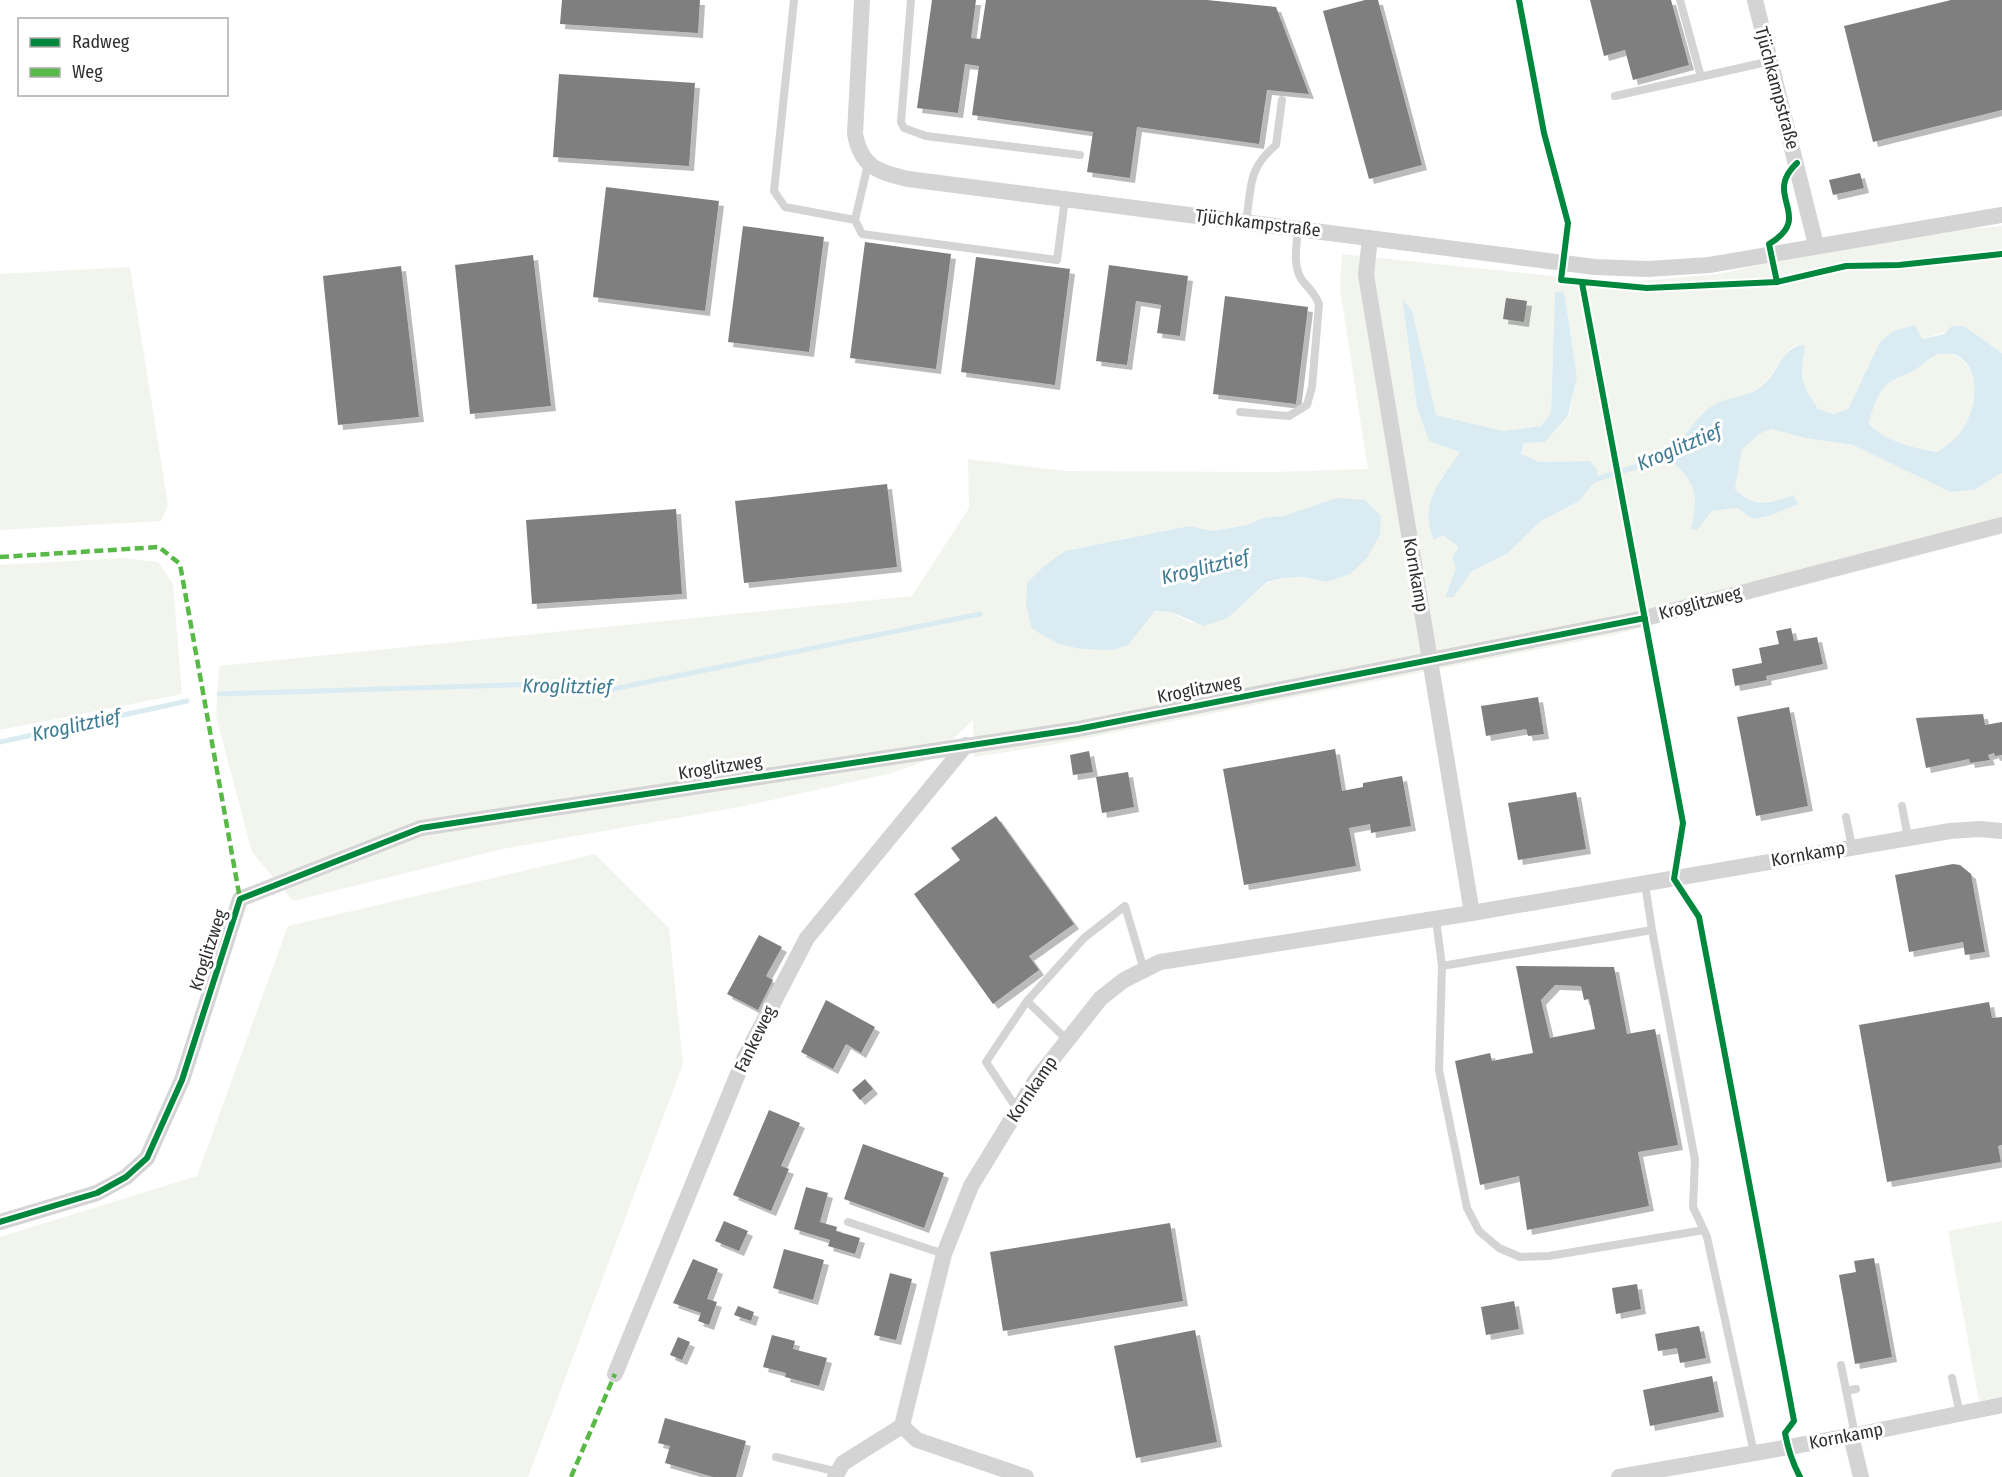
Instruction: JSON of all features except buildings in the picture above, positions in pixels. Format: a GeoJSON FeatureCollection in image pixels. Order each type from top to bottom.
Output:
{"type":"FeatureCollection","features":[{"type":"Feature","properties":{"kind":"street"},"geometry":{"type":"LineString","coordinates":[[862,0],[855,135],[858,151],[868,164]]}},
{"type":"Feature","properties":{"kind":"street","name":"Tjüchkampstraße"},"geometry":{"type":"LineString","coordinates":[[1755,0],[1816,246]]}},
{"type":"Feature","properties":{"kind":"street","name":"Tjüchkampstraße"},"geometry":{"type":"LineString","coordinates":[[868,164],[885,174],[908,179],[1246,221],[1562,264],[1648,268],[1709,265],[2002,215]]}},
{"type":"Feature","properties":{"kind":"street","name":"Kornkamp"},"geometry":{"type":"LineString","coordinates":[[1370,238],[1366,275],[1472,913]]}},
{"type":"Feature","properties":{"kind":"street","name":"Kroglitzweg"},"geometry":{"type":"LineString","coordinates":[[0,1222],[97,1192],[126,1177],[147,1158],[182,1080],[240,899],[421,828],[1078,729],[1430,658],[1645,618],[2002,525]]}},
{"type":"Feature","properties":{"kind":"street","name":"Fankeweg"},"geometry":{"type":"LineString","coordinates":[[615,1374],[744,1059],[807,938],[966,746]]}},
{"type":"Feature","properties":{"kind":"street","name":"Kornkamp"},"geometry":{"type":"LineString","coordinates":[[902,1426],[944,1254],[970,1186],[1017,1109],[1066,1039],[1101,998],[1124,980],[1160,962],[1436,919],[1908,838],[1980,829],[2002,831]]}},
{"type":"Feature","properties":{"kind":"street","name":"Kornkamp"},"geometry":{"type":"LineString","coordinates":[[1619,1477],[1853,1436],[2002,1406]]}},
{"type":"Feature","properties":{"kind":"street"},"geometry":{"type":"LineString","coordinates":[[837,1474],[843,1463],[902,1426],[917,1440],[1026,1477]]}},
{"type":"Feature","properties":{"kind":"street"},"geometry":{"type":"LineString","coordinates":[[1853,1436],[1861,1477]]}},
{"type":"Feature","properties":{"kind":"lane"},"geometry":{"type":"LineString","coordinates":[[794,0],[774,191],[785,207],[855,220]]}},
{"type":"Feature","properties":{"kind":"lane"},"geometry":{"type":"LineString","coordinates":[[911,0],[901,122],[904,128],[926,136],[1080,154]]}},
{"type":"Feature","properties":{"kind":"lane"},"geometry":{"type":"LineString","coordinates":[[1680,0],[1701,76]]}},
{"type":"Feature","properties":{"kind":"lane"},"geometry":{"type":"LineString","coordinates":[[1615,96],[1771,61]]}},
{"type":"Feature","properties":{"kind":"lane"},"geometry":{"type":"LineString","coordinates":[[1246,221],[1253,169],[1276,145],[1282,100]]}},
{"type":"Feature","properties":{"kind":"lane"},"geometry":{"type":"LineString","coordinates":[[868,164],[855,220],[862,234],[1058,260],[1065,199]]}},
{"type":"Feature","properties":{"kind":"lane"},"geometry":{"type":"LineString","coordinates":[[1240,412],[1289,416],[1306,405],[1312,387],[1319,304],[1314,292],[1301,280],[1296,267],[1298,228]]}},
{"type":"Feature","properties":{"kind":"lane"},"geometry":{"type":"LineString","coordinates":[[1902,806],[1908,838]]}},
{"type":"Feature","properties":{"kind":"lane"},"geometry":{"type":"LineString","coordinates":[[1846,817],[1852,847]]}},
{"type":"Feature","properties":{"kind":"lane"},"geometry":{"type":"LineString","coordinates":[[1645,884],[1695,1160],[1693,1207],[1704,1230],[1754,1453]]}},
{"type":"Feature","properties":{"kind":"lane"},"geometry":{"type":"LineString","coordinates":[[1017,1109],[986,1062],[1027,1001],[1084,938],[1125,906],[1144,970]]}},
{"type":"Feature","properties":{"kind":"lane"},"geometry":{"type":"LineString","coordinates":[[1436,919],[1442,966],[1439,1070],[1467,1208],[1479,1231],[1499,1248],[1520,1257],[1549,1256],[1704,1230]]}},
{"type":"Feature","properties":{"kind":"lane"},"geometry":{"type":"LineString","coordinates":[[1442,966],[1652,930]]}},
{"type":"Feature","properties":{"kind":"lane"},"geometry":{"type":"LineString","coordinates":[[1027,1001],[1066,1039]]}},
{"type":"Feature","properties":{"kind":"lane"},"geometry":{"type":"LineString","coordinates":[[848,1222],[944,1254]]}},
{"type":"Feature","properties":{"kind":"lane"},"geometry":{"type":"LineString","coordinates":[[1841,1365],[1853,1436]]}},
{"type":"Feature","properties":{"kind":"lane"},"geometry":{"type":"LineString","coordinates":[[1952,1378],[1960,1414]]}},
{"type":"Feature","properties":{"kind":"lane"},"geometry":{"type":"LineString","coordinates":[[1846,1391],[1856,1389]]}},
{"type":"Feature","properties":{"kind":"lane"},"geometry":{"type":"LineString","coordinates":[[776,1458],[837,1474]]}},
{"type":"Feature","properties":{"kind":"shaded area"},"geometry":{"type":"Polygon","coordinates":[[[2002,226],[2002,353],[1964,326],[1922,339],[1880,342],[1848,409],[1833,414],[1818,409],[1809,395],[1802,375],[1804,346],[1796,345],[1789,350],[1764,385],[1750,393],[1716,404],[1674,447],[1649,463],[1675,464],[1693,486],[1695,508],[1691,529],[1712,511],[1737,508],[1753,519],[1793,495],[1762,502],[1749,499],[1735,489],[1742,450],[1759,434],[1771,429],[1805,438],[1853,445],[1950,492],[1974,490],[2002,473],[2002,534],[1617,634],[1051,745],[974,757],[973,720],[933,758],[892,773],[739,807],[502,849],[293,901],[252,852],[216,716],[219,666],[912,596],[969,508],[968,459],[1065,471],[1273,472],[1368,469],[1340,289],[1342,254],[1618,283],[1718,274],[1788,259],[1967,229],[2002,226]],[[1564,291],[1555,293],[1551,413],[1541,426],[1503,431],[1436,415],[1412,310],[1402,301],[1417,407],[1429,440],[1460,452],[1440,480],[1435,540],[1443,535],[1460,547],[1456,568],[1445,596],[1472,571],[1508,553],[1541,521],[1579,501],[1590,461],[1539,462],[1521,455],[1524,443],[1545,442],[1569,416],[1577,377],[1564,291]],[[1336,498],[1283,516],[1263,518],[1247,525],[1213,531],[1189,526],[1065,551],[1032,629],[1058,644],[1081,649],[1154,611],[1171,612],[1191,623],[1228,618],[1267,583],[1283,578],[1302,577],[1327,582],[1365,557],[1376,541],[1381,516],[1336,498]]]}},
{"type":"Feature","properties":{"kind":"shaded area"},"geometry":{"type":"Polygon","coordinates":[[[130,267],[168,505],[161,521],[0,530],[0,274],[130,267]]]}},
{"type":"Feature","properties":{"kind":"shaded area"},"geometry":{"type":"Polygon","coordinates":[[[1937,354],[1954,355],[1965,363],[1971,371],[1974,382],[1973,404],[1965,425],[1954,439],[1938,452],[1901,443],[1884,435],[1869,424],[1876,402],[1886,386],[1893,380],[1915,370],[1937,354]]]}},
{"type":"Feature","properties":{"kind":"shaded area"},"geometry":{"type":"Polygon","coordinates":[[[123,558],[158,562],[173,584],[182,694],[0,730],[0,565],[123,558]]]}},
{"type":"Feature","properties":{"kind":"shaded area"},"geometry":{"type":"Polygon","coordinates":[[[595,854],[669,928],[683,1064],[528,1477],[0,1477],[0,1237],[197,1176],[288,926],[595,854]]]}},
{"type":"Feature","properties":{"kind":"shaded area"},"geometry":{"type":"Polygon","coordinates":[[[2002,1221],[2002,1397],[1979,1401],[1948,1231],[2002,1221]]]}},
{"type":"Feature","properties":{"kind":"water"},"geometry":{"type":"Polygon","coordinates":[[[1564,291],[1577,377],[1568,416],[1545,442],[1524,443],[1521,454],[1539,462],[1590,461],[1597,470],[1598,478],[1579,501],[1541,521],[1508,553],[1472,571],[1453,597],[1445,597],[1456,568],[1452,558],[1459,547],[1443,535],[1434,540],[1428,515],[1439,483],[1460,452],[1429,441],[1417,407],[1402,299],[1412,310],[1436,415],[1503,431],[1541,426],[1551,413],[1555,292],[1564,291]]]}},
{"type":"Feature","properties":{"kind":"water"},"geometry":{"type":"Polygon","coordinates":[[[1915,325],[1922,339],[1944,334],[1952,326],[1964,326],[2002,353],[2002,473],[1974,490],[1950,492],[1853,445],[1805,438],[1771,429],[1759,434],[1742,450],[1735,489],[1756,502],[1776,501],[1793,495],[1798,504],[1769,516],[1753,519],[1737,508],[1712,511],[1697,530],[1691,529],[1695,501],[1688,479],[1675,464],[1648,464],[1675,446],[1701,415],[1712,406],[1751,392],[1763,385],[1786,354],[1797,346],[1804,345],[1803,380],[1818,409],[1833,414],[1848,409],[1880,342],[1894,331],[1915,325]],[[1937,354],[1915,370],[1893,380],[1882,390],[1869,424],[1892,440],[1938,452],[1959,434],[1965,425],[1973,404],[1974,381],[1971,370],[1956,355],[1937,354]]]}},
{"type":"Feature","properties":{"kind":"water"},"geometry":{"type":"Polygon","coordinates":[[[1336,498],[1365,500],[1381,516],[1380,535],[1367,558],[1350,574],[1327,582],[1302,577],[1267,582],[1228,618],[1204,626],[1171,612],[1155,611],[1128,645],[1113,650],[1081,649],[1058,644],[1032,629],[1026,605],[1027,583],[1044,566],[1065,551],[1189,526],[1213,531],[1247,525],[1263,518],[1283,516],[1336,498]]]}},
{"type":"Feature","properties":{"kind":"waterway","name":"Kroglitztief"},"geometry":{"type":"LineString","coordinates":[[1594,480],[1654,461]]}},
{"type":"Feature","properties":{"kind":"waterway","name":"Kroglitztief"},"geometry":{"type":"LineString","coordinates":[[219,694],[538,684],[613,689],[980,614]]}},
{"type":"Feature","properties":{"kind":"waterway","name":"Kroglitztief"},"geometry":{"type":"LineString","coordinates":[[0,742],[187,701]]}},
{"type":"Feature","properties":{"kind":"marked path"},"geometry":{"type":"LineString","coordinates":[[0,557],[159,547],[180,564],[240,899]]}},
{"type":"Feature","properties":{"kind":"marked path"},"geometry":{"type":"LineString","coordinates":[[571,1477],[615,1374]]}},
{"type":"Feature","properties":{"kind":"cycle path"},"geometry":{"type":"LineString","coordinates":[[1519,0],[1544,133],[1568,223],[1561,280],[1647,288],[1777,282],[1846,266],[1899,265],[2002,254]]}},
{"type":"Feature","properties":{"kind":"cycle path"},"geometry":{"type":"LineString","coordinates":[[1777,282],[1769,244],[1782,234],[1788,224],[1789,215],[1784,186],[1787,175],[1797,163]]}},
{"type":"Feature","properties":{"kind":"cycle path"},"geometry":{"type":"LineString","coordinates":[[1582,283],[1683,823],[1674,879],[1699,917],[1794,1421],[1785,1433],[1787,1445],[1800,1477]]}},
{"type":"Feature","properties":{"kind":"cycle path"},"geometry":{"type":"LineString","coordinates":[[0,1222],[97,1193],[126,1177],[147,1158],[182,1080],[240,899],[421,828],[1078,729],[1645,618]]}}]}
